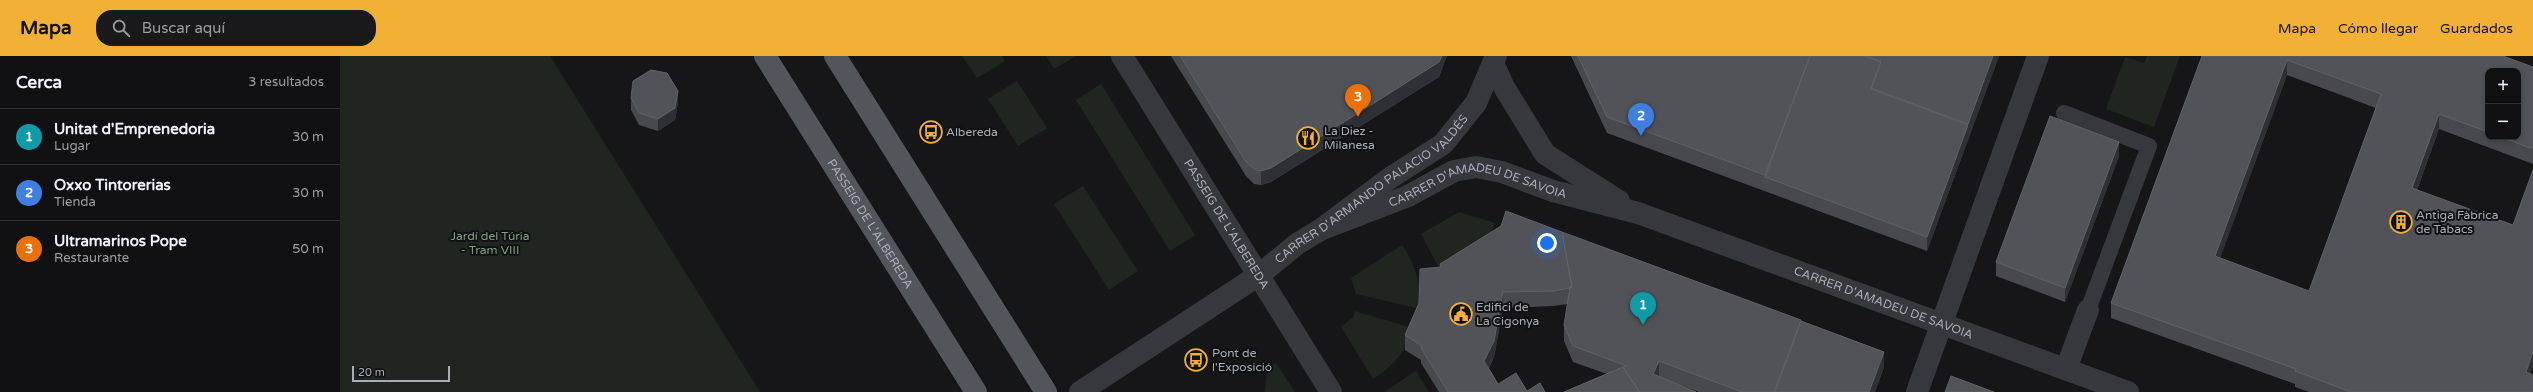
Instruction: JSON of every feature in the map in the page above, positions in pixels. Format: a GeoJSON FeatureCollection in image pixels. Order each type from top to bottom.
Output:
{"type":"FeatureCollection","features":[{"type":"Feature","properties":{"kind":"main road","name":"PASSEIG DE L'ALBEREDA"},"geometry":{"type":"LineString","coordinates":[[765,56],[976,392]]}},
{"type":"Feature","properties":{"kind":"main road"},"geometry":{"type":"LineString","coordinates":[[835,56],[1046,392]]}},
{"type":"Feature","properties":{"kind":"street","name":"PASSEIG DE L'ALBEREDA"},"geometry":{"type":"LineString","coordinates":[[1122,56],[1331,392]]}},
{"type":"Feature","properties":{"kind":"street"},"geometry":{"type":"LineString","coordinates":[[1917,392],[2038,56]]}},
{"type":"Feature","properties":{"kind":"street","name":"CARRER D'ARMANDO PALACIO VALDÉS"},"geometry":{"type":"LineString","coordinates":[[1080,392],[1259,275],[1297,244],[1320,230],[1390,178],[1443,144],[1476,103],[1495,59]]}},
{"type":"Feature","properties":{"kind":"street","name":"CARRER D'AMADEU DE SAVOIA"},"geometry":{"type":"LineString","coordinates":[[1495,59],[1504,87],[1544,154],[1638,213]]}},
{"type":"Feature","properties":{"kind":"street","name":"CARRER D'AMADEU DE SAVOIA"},"geometry":{"type":"LineString","coordinates":[[1320,230],[1408,196],[1454,171],[1476,167],[1502,172],[1553,191],[1638,213],[2128,392]]}},
{"type":"Feature","properties":{"kind":"street"},"geometry":{"type":"LineString","coordinates":[[2066,369],[2088,310]]}},
{"type":"Feature","properties":{"kind":"lane"},"geometry":{"type":"LineString","coordinates":[[2064,113],[2149,146],[2088,310]]}},
{"type":"Feature","properties":{"kind":"green space","name":"Jardí del Túria - Tram VIII"},"geometry":{"type":"Polygon","coordinates":[[[340,56],[550,56],[760,392],[340,392],[340,56]]]}},
{"type":"Feature","properties":{"kind":"green space"},"geometry":{"type":"Polygon","coordinates":[[[962,56],[1002,56],[1005,61],[977,78],[962,56]]]}},
{"type":"Feature","properties":{"kind":"green space"},"geometry":{"type":"Polygon","coordinates":[[[1046,56],[1076,56],[1054,69],[1046,56]]]}},
{"type":"Feature","properties":{"kind":"green space"},"geometry":{"type":"Polygon","coordinates":[[[2147,56],[2180,56],[2154,127],[2106,109],[2125,57],[2144,63],[2147,56]]]}},
{"type":"Feature","properties":{"kind":"green space"},"geometry":{"type":"Polygon","coordinates":[[[1017,81],[1047,128],[1018,146],[988,99],[1017,81]]]}},
{"type":"Feature","properties":{"kind":"green space"},"geometry":{"type":"Polygon","coordinates":[[[1101,84],[1195,235],[1170,251],[1076,100],[1101,84]]]}},
{"type":"Feature","properties":{"kind":"green space"},"geometry":{"type":"Polygon","coordinates":[[[1083,186],[1138,271],[1109,290],[1054,204],[1083,186]]]}},
{"type":"Feature","properties":{"kind":"green space"},"geometry":{"type":"Polygon","coordinates":[[[1459,212],[1495,223],[1490,236],[1439,268],[1421,234],[1459,212]]]}},
{"type":"Feature","properties":{"kind":"green space"},"geometry":{"type":"Polygon","coordinates":[[[1402,245],[1411,260],[1417,276],[1420,309],[1356,294],[1351,278],[1402,245]]]}},
{"type":"Feature","properties":{"kind":"green space"},"geometry":{"type":"Polygon","coordinates":[[[1355,311],[1416,329],[1408,344],[1393,363],[1373,379],[1341,327],[1353,317],[1355,311]]]}},
{"type":"Feature","properties":{"kind":"green space"},"geometry":{"type":"Polygon","coordinates":[[[1276,363],[1295,392],[1265,392],[1267,368],[1276,363]]]}},
{"type":"Feature","properties":{"kind":"green space"},"geometry":{"type":"Polygon","coordinates":[[[1416,371],[1429,392],[1384,392],[1416,371]]]}},
{"type":"Feature","properties":{"kind":"building"},"geometry":{"type":"Polygon","coordinates":[[[1180,56],[1442,56],[1439,62],[1271,168],[1261,171],[1254,169],[1246,162],[1180,56]]]}},
{"type":"Feature","properties":{"kind":"building"},"geometry":{"type":"Polygon","coordinates":[[[1578,56],[1810,56],[1765,175],[1607,117],[1578,56]]]}},
{"type":"Feature","properties":{"kind":"building"},"geometry":{"type":"Polygon","coordinates":[[[1810,56],[1863,56],[1881,62],[1871,89],[1968,125],[1927,237],[1765,177],[1810,56]]]}},
{"type":"Feature","properties":{"kind":"building"},"geometry":{"type":"Polygon","coordinates":[[[1866,56],[1993,56],[1968,124],[1871,88],[1881,61],[1866,56]]]}},
{"type":"Feature","properties":{"kind":"building","name":"Antiga Fàbrica de Tabacs"},"geometry":{"type":"Polygon","coordinates":[[[2202,56],[2503,56],[2533,67],[2533,149],[2509,140],[2521,140],[2521,68],[2485,68],[2485,131],[2439,114],[2412,188],[2513,225],[2533,170],[2533,352],[2526,372],[2533,375],[2533,392],[2351,392],[2295,371],[2296,369],[2111,303],[2202,56]],[[2287,60],[2215,256],[2309,291],[2381,94],[2287,60]]]}},
{"type":"Feature","properties":{"kind":"building"},"geometry":{"type":"Polygon","coordinates":[[[651,70],[667,73],[678,91],[675,108],[658,119],[639,113],[631,98],[633,81],[651,70]]]}},
{"type":"Feature","properties":{"kind":"building"},"geometry":{"type":"Polygon","coordinates":[[[2050,116],[2119,142],[2065,288],[1996,262],[2050,116]]]}},
{"type":"Feature","properties":{"kind":"building","name":"Edifici de La Cigonya"},"geometry":{"type":"Polygon","coordinates":[[[1506,211],[1562,232],[1572,287],[1553,291],[1503,292],[1494,341],[1484,361],[1498,384],[1516,373],[1527,391],[1540,383],[1545,392],[1448,392],[1421,348],[1422,346],[1405,335],[1419,303],[1420,269],[1441,267],[1440,264],[1501,226],[1506,211]]]}},
{"type":"Feature","properties":{"kind":"building"},"geometry":{"type":"Polygon","coordinates":[[[1562,232],[1801,320],[1774,392],[1742,392],[1659,361],[1653,374],[1696,392],[1640,392],[1623,367],[1627,366],[1573,346],[1564,325],[1570,287],[1572,287],[1562,232]]]}},
{"type":"Feature","properties":{"kind":"building"},"geometry":{"type":"Polygon","coordinates":[[[1801,321],[1884,352],[1869,392],[1775,392],[1801,321]]]}},
{"type":"Feature","properties":{"kind":"building"},"geometry":{"type":"Polygon","coordinates":[[[1623,367],[1639,392],[1564,392],[1623,367]]]}},
{"type":"Feature","properties":{"kind":"building"},"geometry":{"type":"Polygon","coordinates":[[[1951,376],[1994,392],[1945,392],[1951,376]]]}},
{"type":"Feature","properties":{"kind":"place","name":"Ultramarinos Pope"},"geometry":{"type":"Point","coordinates":[1358,117]}},
{"type":"Feature","properties":{"kind":"place","name":"Albereda"},"geometry":{"type":"Point","coordinates":[931,132]}},
{"type":"Feature","properties":{"kind":"place","name":"Oxxo Tintorerias"},"geometry":{"type":"Point","coordinates":[1641,136]}},
{"type":"Feature","properties":{"kind":"place","name":"La Diez - Milanesa"},"geometry":{"type":"Point","coordinates":[1308,138]}},
{"type":"Feature","properties":{"kind":"place","name":"Antiga Fàbrica de Tabacs"},"geometry":{"type":"Point","coordinates":[2401,222]}},
{"type":"Feature","properties":{"kind":"place","name":"Edifici de La Cigonya"},"geometry":{"type":"Point","coordinates":[1461,314]}},
{"type":"Feature","properties":{"kind":"place","name":"Unitat d'Emprenedoria"},"geometry":{"type":"Point","coordinates":[1643,325]}},
{"type":"Feature","properties":{"kind":"place","name":"Pont de l'Exposició"},"geometry":{"type":"Point","coordinates":[1196,360]}}]}
